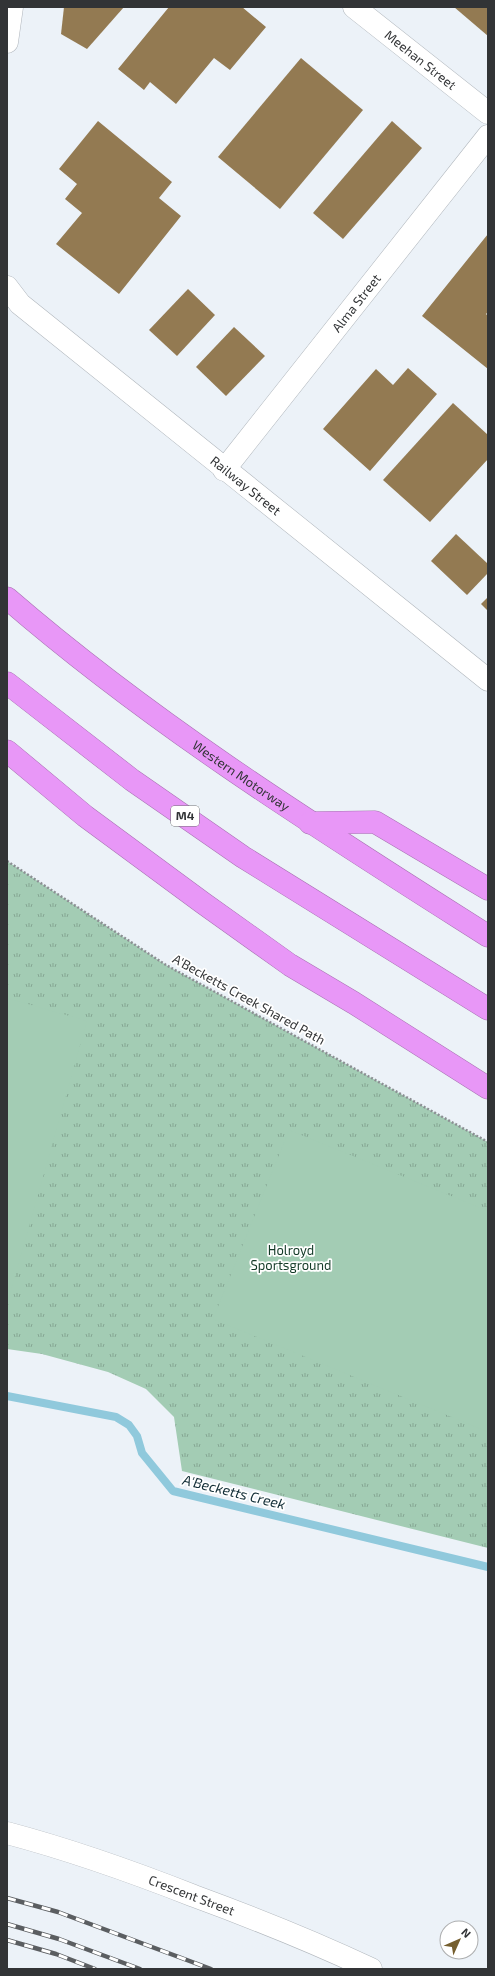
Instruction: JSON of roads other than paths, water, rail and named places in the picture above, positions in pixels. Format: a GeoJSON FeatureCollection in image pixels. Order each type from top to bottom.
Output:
{"type":"FeatureCollection","features":[{"type":"Feature","properties":{"kind":"highway","name":"Western Motorway"},"geometry":{"type":"LineString","coordinates":[[7,598],[142,705],[240,776],[310,823],[488,936]]}},
{"type":"Feature","properties":{"kind":"highway","name":"M4"},"geometry":{"type":"LineString","coordinates":[[7,683],[132,780],[243,857],[488,1009]]}},
{"type":"Feature","properties":{"kind":"highway"},"geometry":{"type":"LineString","coordinates":[[7,751],[85,816],[290,965],[354,1003],[488,1088]]}},
{"type":"Feature","properties":{"kind":"highway"},"geometry":{"type":"LineString","coordinates":[[310,823],[375,822],[488,889]]}},
{"type":"Feature","properties":{"kind":"street"},"geometry":{"type":"LineString","coordinates":[[7,42],[12,7]]}},
{"type":"Feature","properties":{"kind":"street","name":"Meehan Street"},"geometry":{"type":"LineString","coordinates":[[354,7],[488,113]]}},
{"type":"Feature","properties":{"kind":"street","name":"Alma Street"},"geometry":{"type":"LineString","coordinates":[[224,470],[488,136]]}},
{"type":"Feature","properties":{"kind":"street","name":"Railway Street"},"geometry":{"type":"LineString","coordinates":[[7,287],[20,304],[224,470],[488,680]]}},
{"type":"Feature","properties":{"kind":"street","name":"Crescent Street"},"geometry":{"type":"LineString","coordinates":[[7,1833],[47,1844],[157,1881],[253,1918],[371,1969]]}},
{"type":"Feature","properties":{"kind":"waterway","name":"A'Becketts Creek"},"geometry":{"type":"LineString","coordinates":[[7,1396],[116,1417],[129,1425],[137,1436],[142,1453],[173,1491],[488,1567]]}},
{"type":"Feature","properties":{"kind":"railway"},"geometry":{"type":"LineString","coordinates":[[7,1898],[58,1912],[211,1969]]}},
{"type":"Feature","properties":{"kind":"railway"},"geometry":{"type":"LineString","coordinates":[[7,1924],[59,1939],[140,1969]]}},
{"type":"Feature","properties":{"kind":"railway"},"geometry":{"type":"LineString","coordinates":[[7,1940],[56,1954],[95,1969]]}},
{"type":"Feature","properties":{"kind":"park label","name":"Holroyd Sportsground"},"geometry":{"type":"Point","coordinates":[291,1258]}}]}
